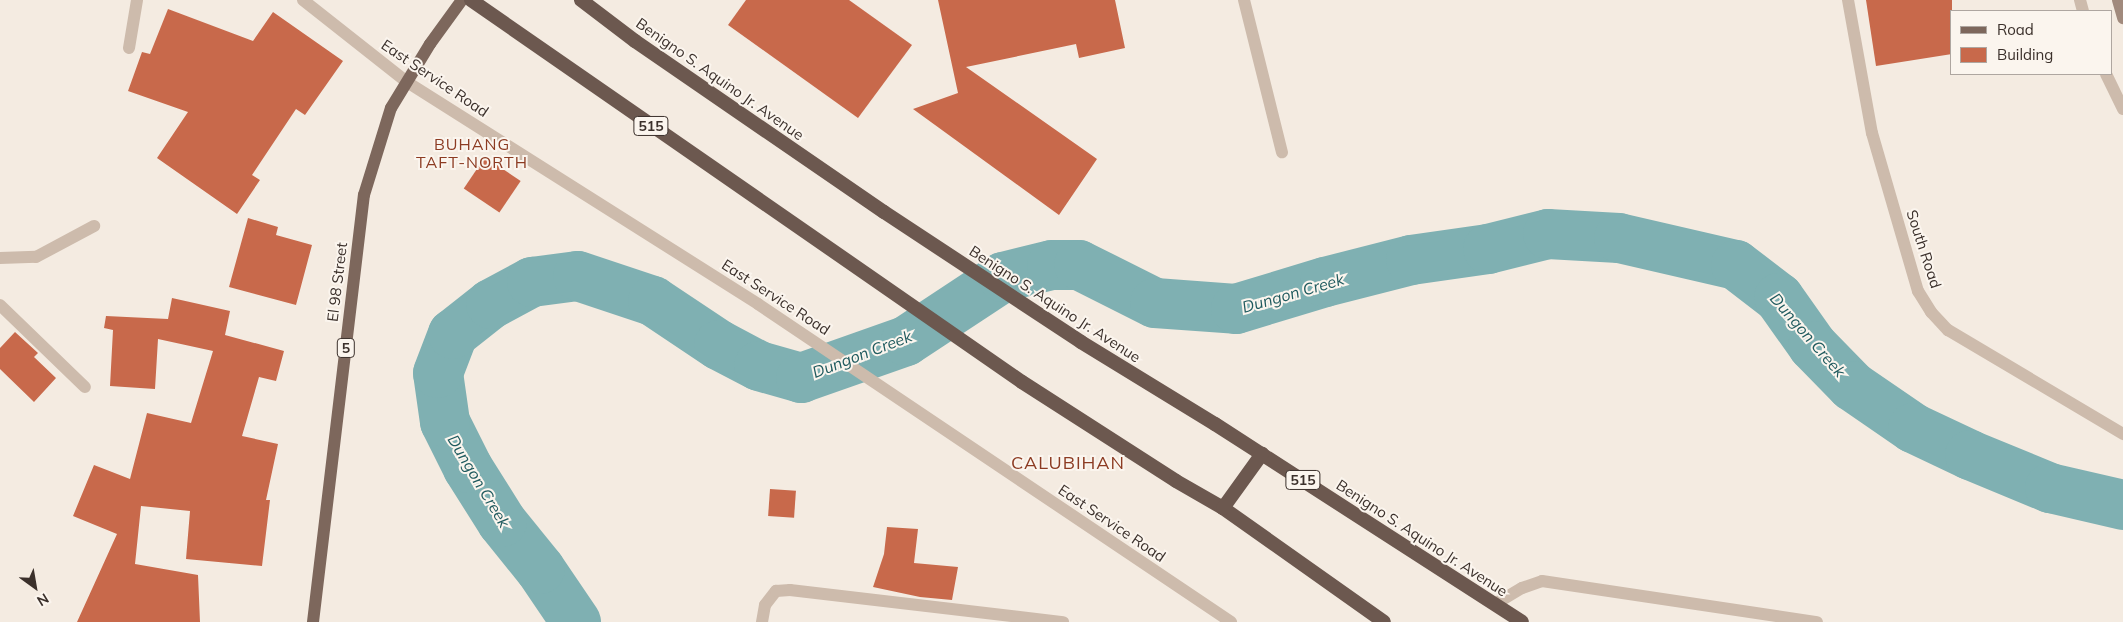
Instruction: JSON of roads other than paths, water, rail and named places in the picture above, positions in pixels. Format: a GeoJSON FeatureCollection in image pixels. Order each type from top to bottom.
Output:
{"type":"FeatureCollection","features":[{"type":"Feature","properties":{"kind":"highway","name":"515"},"geometry":{"type":"LineString","coordinates":[[471,0],[1022,382],[1176,482],[1223,508],[1384,622]]}},
{"type":"Feature","properties":{"kind":"highway","name":"Benigno S. Aquino Jr. Avenue"},"geometry":{"type":"LineString","coordinates":[[581,0],[649,51],[884,212],[1081,342],[1262,454],[1522,622]]}},
{"type":"Feature","properties":{"kind":"highway"},"geometry":{"type":"LineString","coordinates":[[1223,508],[1262,454]]}},
{"type":"Feature","properties":{"kind":"main road","name":"El 98 Street"},"geometry":{"type":"LineString","coordinates":[[313,622],[364,195],[391,108],[462,0]]}},
{"type":"Feature","properties":{"kind":"main road"},"geometry":{"type":"LineString","coordinates":[[2118,0],[2123,18]]}},
{"type":"Feature","properties":{"kind":"street"},"geometry":{"type":"LineString","coordinates":[[130,48],[137,0]]}},
{"type":"Feature","properties":{"kind":"street","name":"East Service Road"},"geometry":{"type":"LineString","coordinates":[[303,0],[407,82],[758,304],[1228,621]]}},
{"type":"Feature","properties":{"kind":"street"},"geometry":{"type":"LineString","coordinates":[[1244,0],[1282,152]]}},
{"type":"Feature","properties":{"kind":"street","name":"South Road"},"geometry":{"type":"LineString","coordinates":[[1848,0],[1872,133],[1918,291],[1931,312],[1956,335],[2123,434]]}},
{"type":"Feature","properties":{"kind":"street"},"geometry":{"type":"LineString","coordinates":[[2106,75],[2123,109]]}},
{"type":"Feature","properties":{"kind":"street"},"geometry":{"type":"LineString","coordinates":[[0,258],[36,257],[94,226]]}},
{"type":"Feature","properties":{"kind":"street"},"geometry":{"type":"LineString","coordinates":[[0,305],[84,387]]}},
{"type":"Feature","properties":{"kind":"street"},"geometry":{"type":"LineString","coordinates":[[1495,604],[1522,588],[1542,581],[1817,622]]}},
{"type":"Feature","properties":{"kind":"street"},"geometry":{"type":"LineString","coordinates":[[762,622],[765,605],[776,592],[790,590],[1063,622]]}},
{"type":"Feature","properties":{"kind":"waterway","name":"Dungon Creek"},"geometry":{"type":"LineString","coordinates":[[576,622],[540,569],[502,522],[468,468],[445,422],[438,373],[453,334],[491,304],[532,282],[578,276],[653,301],[719,345],[759,366],[801,378],[906,341],[1003,277],[1052,265],[1079,265],[1155,303],[1236,309],[1325,282],[1411,260],[1488,249],[1548,234],[1619,238],[1736,265],[1779,298],[1813,346],[1852,386],[1913,428],[1970,455],[2050,488],[2123,505]]}},
{"type":"Feature","properties":{"kind":"district","name":"BUHANG TAFT-NORTH"},"geometry":{"type":"Point","coordinates":[472,153]}},
{"type":"Feature","properties":{"kind":"district","name":"CALUBIHAN"},"geometry":{"type":"Point","coordinates":[1068,463]}}]}
